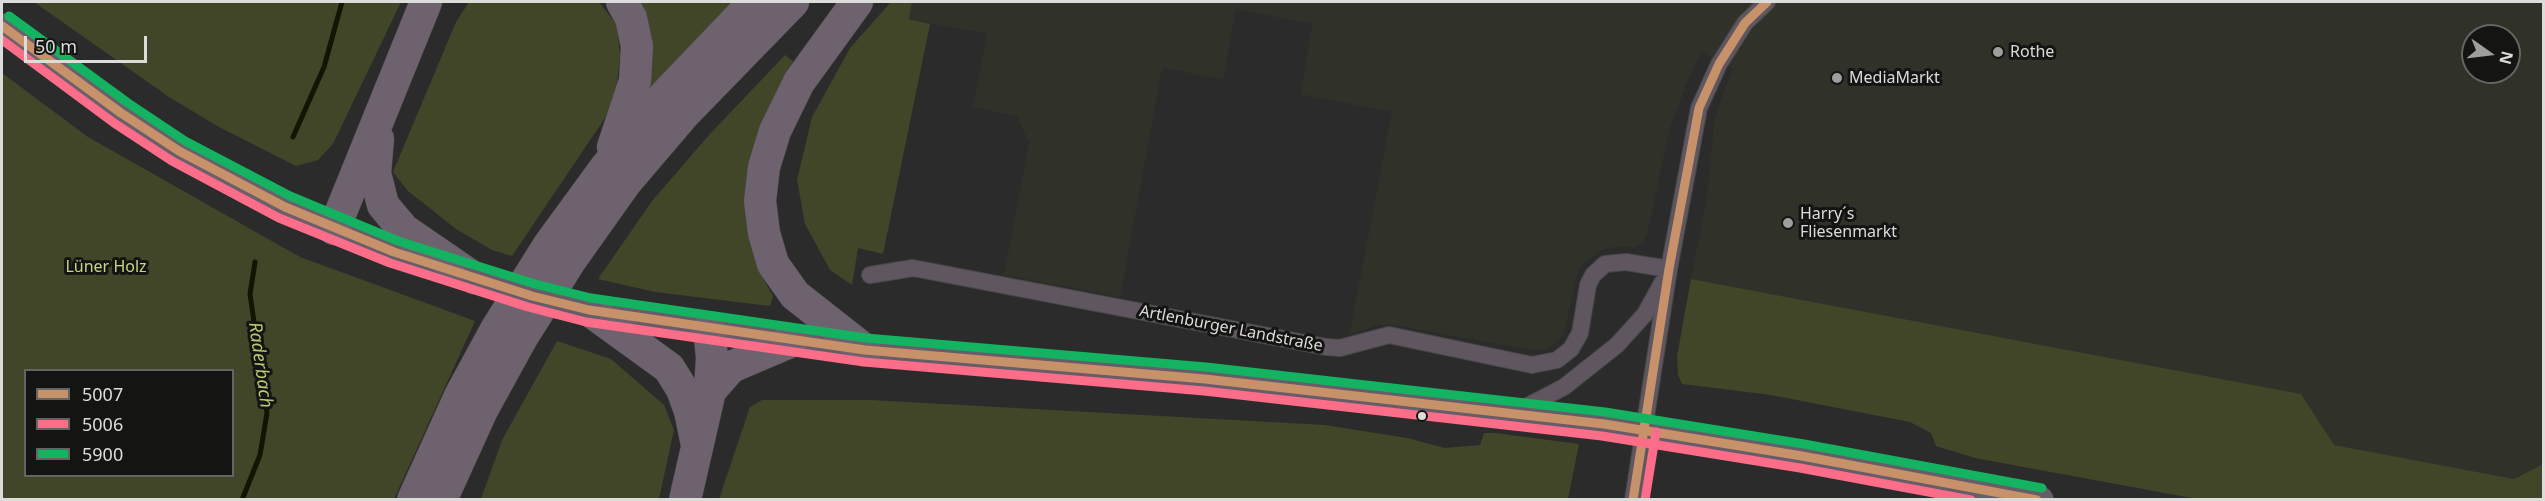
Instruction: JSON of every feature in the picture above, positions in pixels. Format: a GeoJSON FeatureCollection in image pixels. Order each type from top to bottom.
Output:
{"type":"FeatureCollection","features":[{"type":"Feature","properties":{"kind":"highway"},"geometry":{"type":"LineString","coordinates":[[334,229],[426,2]]}},
{"type":"Feature","properties":{"kind":"highway"},"geometry":{"type":"LineString","coordinates":[[415,31],[440,2]]}},
{"type":"Feature","properties":{"kind":"highway"},"geometry":{"type":"LineString","coordinates":[[606,167],[635,81],[637,46],[631,18],[622,2]]}},
{"type":"Feature","properties":{"kind":"highway"},"geometry":{"type":"LineString","coordinates":[[413,500],[460,396],[497,328],[549,245],[606,167],[664,96],[754,2]]}},
{"type":"Feature","properties":{"kind":"highway"},"geometry":{"type":"LineString","coordinates":[[448,491],[482,410],[521,339],[570,261],[626,182],[684,114],[793,2]]}},
{"type":"Feature","properties":{"kind":"highway"},"geometry":{"type":"LineString","coordinates":[[857,2],[799,82],[775,131],[764,168],[760,201],[764,233],[773,264],[795,295],[865,350]]}},
{"type":"Feature","properties":{"kind":"highway"},"geometry":{"type":"LineString","coordinates":[[380,117],[375,173],[383,205],[404,230],[474,278]]}},
{"type":"Feature","properties":{"kind":"highway"},"geometry":{"type":"LineString","coordinates":[[589,310],[669,368],[682,389],[690,411],[697,445]]}},
{"type":"Feature","properties":{"kind":"highway"},"geometry":{"type":"LineString","coordinates":[[685,500],[710,391],[712,357],[709,329]]}},
{"type":"Feature","properties":{"kind":"highway"},"geometry":{"type":"LineString","coordinates":[[710,391],[731,367],[792,341]]}},
{"type":"Feature","properties":{"kind":"main road"},"geometry":{"type":"LineString","coordinates":[[2,26],[111,106],[179,151],[235,183],[334,229],[394,252],[474,278],[589,310],[865,350],[1204,379],[1515,412],[1644,429],[1974,493],[2040,500]]}},
{"type":"Feature","properties":{"kind":"street"},"geometry":{"type":"LineString","coordinates":[[1633,500],[1670,269],[1699,108],[1719,64],[1745,23],[1767,2]]}},
{"type":"Feature","properties":{"kind":"street","name":"Artlenburger Landstraße"},"geometry":{"type":"LineString","coordinates":[[870,275],[913,268],[1326,347],[1340,348],[1389,335],[1532,365],[1557,360],[1571,349],[1580,333],[1588,285],[1593,275],[1605,264],[1626,262],[1670,269]]}},
{"type":"Feature","properties":{"kind":"street"},"geometry":{"type":"LineString","coordinates":[[1515,412],[1564,387],[1617,345],[1645,314],[1670,269]]}},
{"type":"Feature","properties":{"kind":"shaded area"},"geometry":{"type":"Polygon","coordinates":[[[912,2],[2543,2],[2543,464],[2514,479],[2333,445],[2301,394],[1691,279],[1708,192],[1714,122],[1724,90],[1734,69],[1701,52],[1669,131],[1647,235],[1642,243],[1635,247],[1614,247],[1601,250],[1582,265],[1577,274],[1564,334],[1556,343],[1545,349],[1532,350],[1392,325],[1379,325],[1354,333],[1350,332],[1392,112],[1301,94],[1312,24],[1236,9],[1223,79],[1162,68],[1120,297],[1004,275],[1029,143],[1017,116],[973,107],[987,34],[909,19],[912,2]]]}},
{"type":"Feature","properties":{"kind":"green space"},"geometry":{"type":"Polygon","coordinates":[[[34,2],[401,2],[333,144],[318,160],[296,166],[219,127],[169,97],[34,2]]]}},
{"type":"Feature","properties":{"kind":"green space"},"geometry":{"type":"Polygon","coordinates":[[[469,2],[599,2],[617,25],[620,56],[616,92],[607,115],[512,256],[492,250],[456,229],[408,191],[393,172],[456,22],[469,2]]]}},
{"type":"Feature","properties":{"kind":"green space"},"geometry":{"type":"Polygon","coordinates":[[[633,2],[739,2],[633,115],[633,2]]]}},
{"type":"Feature","properties":{"kind":"green space"},"geometry":{"type":"Polygon","coordinates":[[[891,2],[912,2],[909,19],[930,24],[883,254],[858,248],[852,285],[830,270],[805,224],[797,180],[812,117],[850,48],[891,2]]]}},
{"type":"Feature","properties":{"kind":"green space"},"geometry":{"type":"Polygon","coordinates":[[[785,55],[793,61],[761,124],[748,166],[744,200],[749,237],[759,271],[773,296],[770,306],[655,292],[598,279],[652,201],[709,135],[785,55]]]}},
{"type":"Feature","properties":{"kind":"green space","name":"Lüner Holz"},"geometry":{"type":"Polygon","coordinates":[[[2,73],[88,137],[300,257],[475,321],[394,499],[2,499],[2,73]]]}},
{"type":"Feature","properties":{"kind":"green space"},"geometry":{"type":"Polygon","coordinates":[[[1691,279],[2301,394],[2334,445],[2514,479],[2543,464],[2543,499],[2197,499],[1975,458],[1936,446],[1931,433],[1910,422],[1771,395],[1682,384],[1678,375],[1677,356],[1691,279]]]}},
{"type":"Feature","properties":{"kind":"green space"},"geometry":{"type":"Polygon","coordinates":[[[557,341],[611,359],[664,405],[674,430],[659,499],[481,499],[502,440],[557,341]]]}},
{"type":"Feature","properties":{"kind":"green space"},"geometry":{"type":"Polygon","coordinates":[[[762,400],[870,400],[1325,425],[1407,438],[1445,448],[1480,445],[1484,433],[1579,444],[1568,499],[719,499],[750,407],[762,400]]]}},
{"type":"Feature","properties":{"kind":"waterway","name":"Raderbach"},"geometry":{"type":"LineString","coordinates":[[293,137],[324,67],[342,2]]}},
{"type":"Feature","properties":{"kind":"waterway","name":"Raderbach"},"geometry":{"type":"LineString","coordinates":[[242,500],[260,455],[267,413],[250,294],[255,262]]}},
{"type":"Feature","properties":{"kind":"transit line","name":"5007"},"geometry":{"type":"LineString","coordinates":[[1633,500],[1669,269],[1699,108],[1719,64],[1745,23],[1767,2]]}},
{"type":"Feature","properties":{"kind":"transit line","name":"5900"},"geometry":{"type":"LineString","coordinates":[[9,16],[128,103],[185,141],[290,196],[398,241],[535,284],[591,298],[866,338],[1206,367],[1605,412],[1804,444],[2042,488]]}},
{"type":"Feature","properties":{"kind":"transit line","name":"5007"},"geometry":{"type":"LineString","coordinates":[[2,26],[121,113],[179,151],[285,207],[394,252],[532,296],[589,310],[865,350],[1205,379],[1604,424],[1802,456],[2037,500]]}},
{"type":"Feature","properties":{"kind":"transit line","name":"5006"},"geometry":{"type":"LineString","coordinates":[[2,40],[114,123],[172,161],[279,218],[390,263],[528,307],[586,322],[864,362],[1204,391],[1602,436],[1800,468],[1971,500]]}},
{"type":"Feature","properties":{"kind":"transit line","name":"5006"},"geometry":{"type":"LineString","coordinates":[[1645,500],[1656,432]]}},
{"type":"Feature","properties":{"kind":"place","name":"Rothe"},"geometry":{"type":"Point","coordinates":[1998,52]}},
{"type":"Feature","properties":{"kind":"place","name":"MediaMarkt"},"geometry":{"type":"Point","coordinates":[1837,78]}},
{"type":"Feature","properties":{"kind":"place","name":"Harry´s Fliesenmarkt"},"geometry":{"type":"Point","coordinates":[1788,223]}}]}
